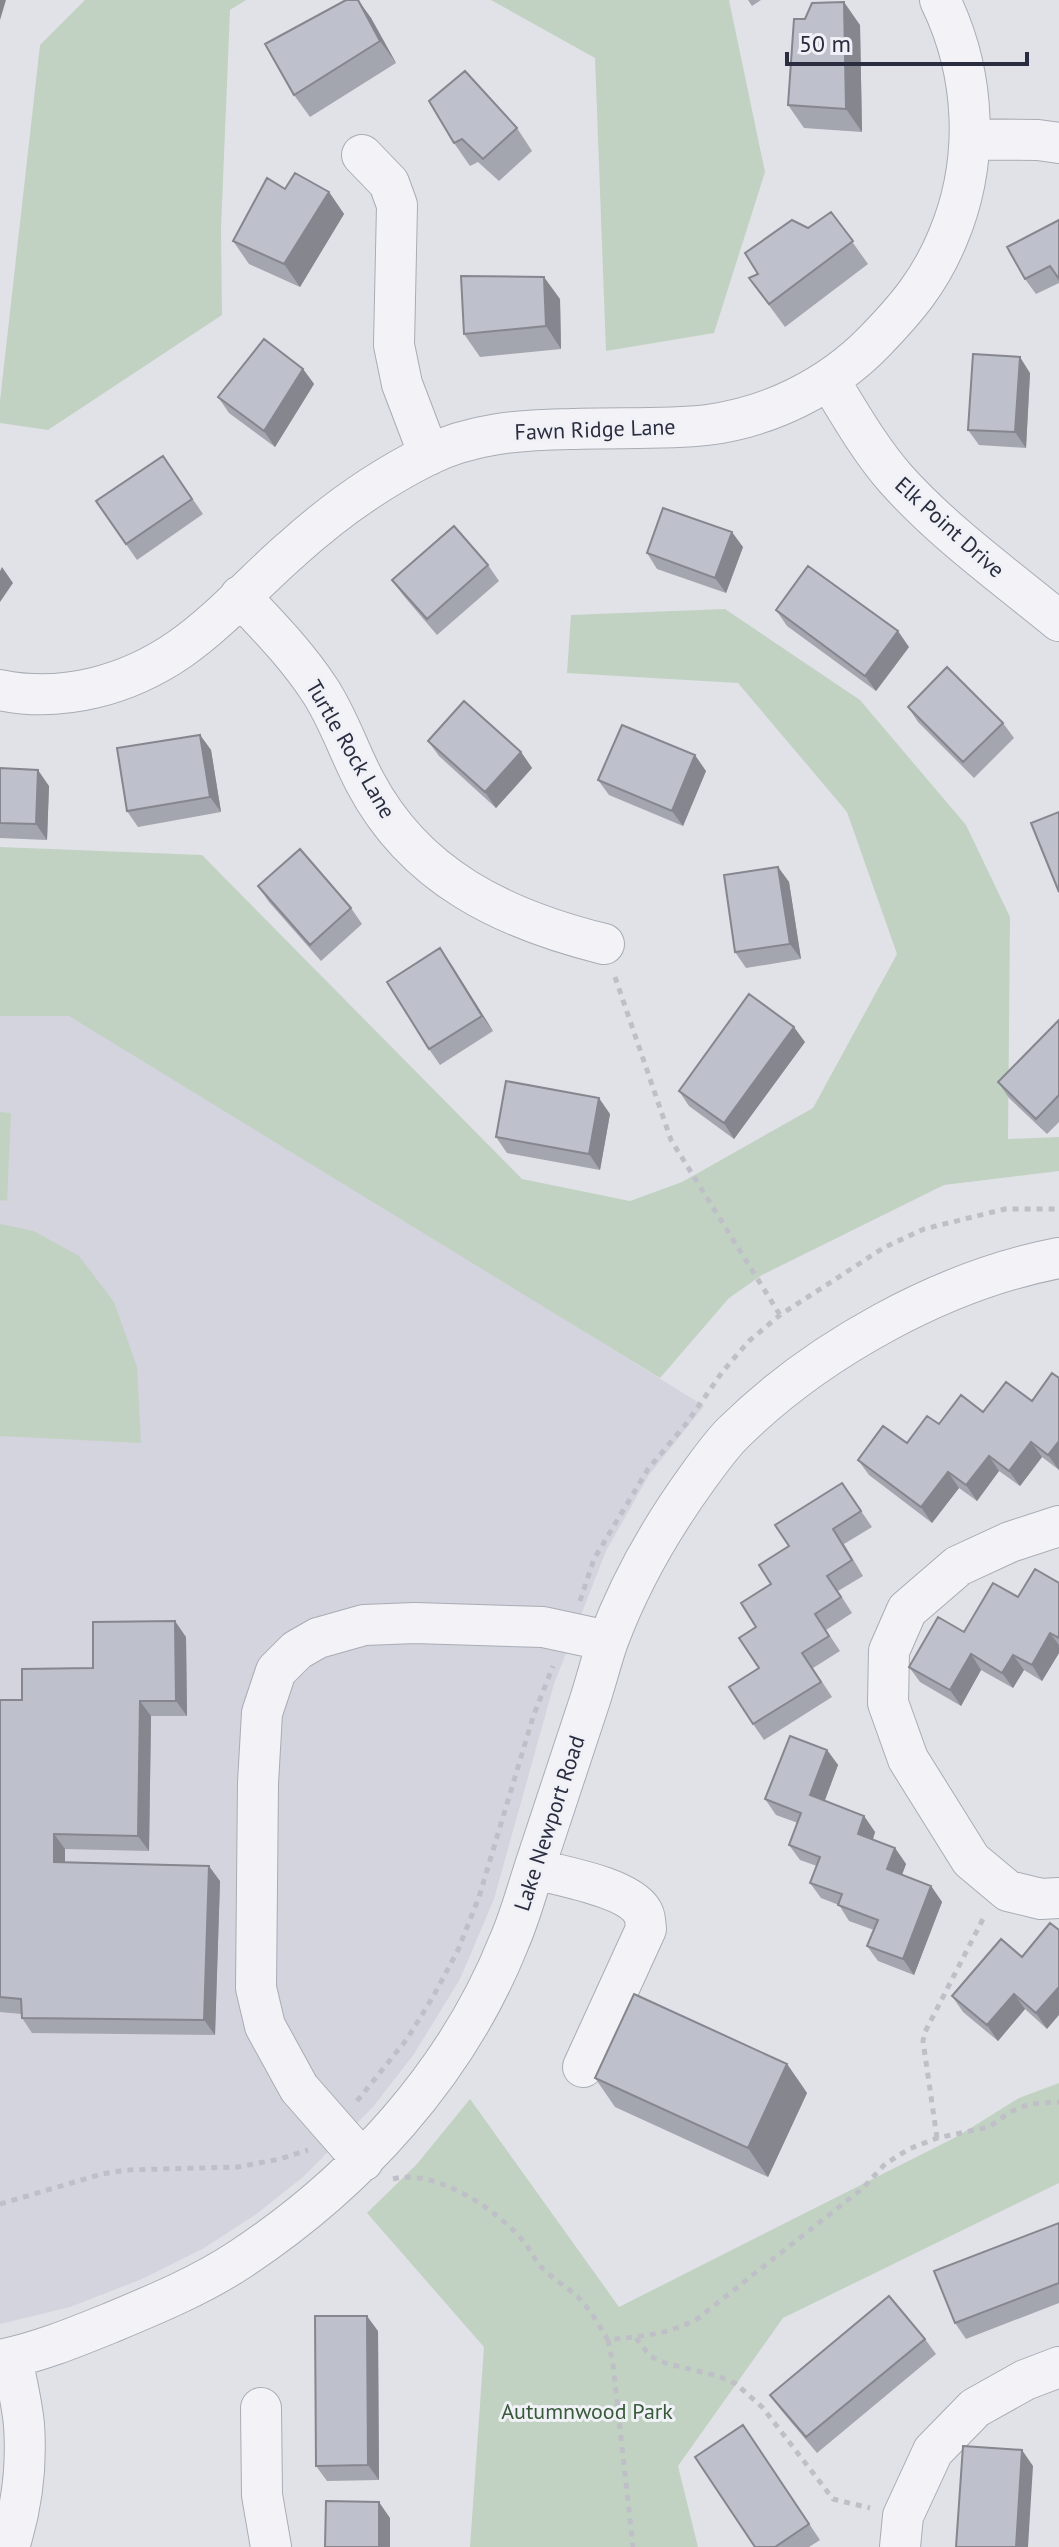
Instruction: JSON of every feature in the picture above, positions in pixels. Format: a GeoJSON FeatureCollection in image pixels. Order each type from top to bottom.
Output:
{"type":"FeatureCollection","features":[{"type":"Feature","properties":{"kind":"street","name":"Fawn Ridge Lane"},"geometry":{"type":"LineString","coordinates":[[0,690],[17,694],[62,694],[104,686],[144,671],[182,648],[346,504],[381,480],[429,455],[470,439],[513,430],[707,425],[754,416],[792,401],[829,380],[863,353],[911,304],[939,261],[956,217],[967,175],[971,139],[966,72],[952,25],[940,0]]}},
{"type":"Feature","properties":{"kind":"street"},"geometry":{"type":"LineString","coordinates":[[971,139],[1059,143]]}},
{"type":"Feature","properties":{"kind":"street"},"geometry":{"type":"LineString","coordinates":[[362,155],[389,183],[397,205],[394,345],[402,384],[429,455]]}},
{"type":"Feature","properties":{"kind":"street","name":"Elk Point Drive"},"geometry":{"type":"LineString","coordinates":[[829,380],[864,437],[895,478],[950,532],[1059,621]]}},
{"type":"Feature","properties":{"kind":"street","name":"Turtle Rock Lane"},"geometry":{"type":"LineString","coordinates":[[240,596],[293,652],[321,692],[366,784],[388,818],[420,855],[471,893],[503,911],[553,931],[604,944]]}},
{"type":"Feature","properties":{"kind":"street","name":"Lake Newport Road"},"geometry":{"type":"LineString","coordinates":[[6,2359],[69,2340],[161,2302],[236,2262],[374,2171],[395,2126],[441,2067],[477,2009],[509,1943],[608,1641],[638,1573],[673,1512],[732,1434],[786,1386],[840,1349],[912,1309],[977,1281],[1059,1258]]}},
{"type":"Feature","properties":{"kind":"street"},"geometry":{"type":"LineString","coordinates":[[1059,1526],[1010,1542],[958,1566],[907,1610],[889,1651],[888,1703],[908,1759],[971,1860],[1008,1891],[1041,1899],[1059,1898]]}},
{"type":"Feature","properties":{"kind":"street"},"geometry":{"type":"LineString","coordinates":[[374,2171],[299,2088],[265,2026],[256,1988],[258,1783],[262,1713],[276,1671],[297,1650],[318,1638],[364,1625],[415,1623],[543,1627],[608,1641]]}},
{"type":"Feature","properties":{"kind":"street"},"geometry":{"type":"LineString","coordinates":[[534,1869],[625,1896],[643,1912],[645,1920],[646,1929],[583,2067]]}},
{"type":"Feature","properties":{"kind":"street"},"geometry":{"type":"LineString","coordinates":[[6,2359],[24,2423],[25,2477],[9,2547]]}},
{"type":"Feature","properties":{"kind":"street"},"geometry":{"type":"LineString","coordinates":[[901,2532],[933,2451],[975,2408],[1025,2380],[1059,2367]]}},
{"type":"Feature","properties":{"kind":"street"},"geometry":{"type":"LineString","coordinates":[[261,2408],[262,2495],[271,2547]]}},
{"type":"Feature","properties":{"kind":"path"},"geometry":{"type":"LineString","coordinates":[[604,944],[671,1140],[780,1315]]}},
{"type":"Feature","properties":{"kind":"path"},"geometry":{"type":"LineString","coordinates":[[0,2204],[126,2170],[238,2167],[280,2159],[309,2149],[336,2130],[407,2039],[458,1950],[484,1884],[533,1717],[567,1633]]}},
{"type":"Feature","properties":{"kind":"path"},"geometry":{"type":"LineString","coordinates":[[937,2138],[923,2041],[925,2032],[1000,1885]]}},
{"type":"Feature","properties":{"kind":"path"},"geometry":{"type":"LineString","coordinates":[[608,2340],[676,2330],[697,2319],[863,2188],[885,2164],[909,2149],[937,2138],[989,2127],[1010,2112],[1030,2104],[1059,2102]]}},
{"type":"Feature","properties":{"kind":"path"},"geometry":{"type":"LineString","coordinates":[[374,2171],[430,2180],[460,2191],[495,2215],[524,2242],[540,2267],[578,2297],[608,2340],[633,2547]]}},
{"type":"Feature","properties":{"kind":"path"},"geometry":{"type":"LineString","coordinates":[[635,2337],[650,2356],[665,2363],[718,2376],[736,2384],[763,2408],[833,2499],[901,2532]]}},
{"type":"Feature","properties":{"kind":"shaded area"},"geometry":{"type":"Polygon","coordinates":[[[0,968],[704,1406],[649,1475],[606,1551],[554,1684],[494,1899],[460,1979],[414,2054],[373,2107],[303,2177],[255,2215],[204,2248],[142,2279],[70,2307],[0,2324],[0,968]]]}},
{"type":"Feature","properties":{"kind":"green space"},"geometry":{"type":"Polygon","coordinates":[[[85,0],[246,0],[230,10],[221,229],[222,315],[48,430],[0,423],[0,401],[40,45],[85,0]]]}},
{"type":"Feature","properties":{"kind":"green space"},"geometry":{"type":"Polygon","coordinates":[[[491,0],[729,0],[765,172],[714,333],[606,351],[595,58],[491,0]]]}},
{"type":"Feature","properties":{"kind":"green space"},"geometry":{"type":"Polygon","coordinates":[[[725,609],[860,700],[966,825],[1010,917],[1008,1139],[1059,1137],[1059,1171],[944,1185],[762,1275],[729,1298],[660,1378],[69,1016],[0,1016],[0,847],[202,855],[522,1179],[630,1201],[682,1182],[813,1108],[897,954],[847,812],[738,683],[567,673],[571,615],[725,609]]]}},
{"type":"Feature","properties":{"kind":"green space"},"geometry":{"type":"Polygon","coordinates":[[[0,1112],[11,1113],[7,1201],[0,1200],[0,1112]]]}},
{"type":"Feature","properties":{"kind":"green space"},"geometry":{"type":"Polygon","coordinates":[[[0,1224],[34,1231],[79,1256],[114,1302],[137,1367],[141,1443],[0,1436],[0,1224]]]}},
{"type":"Feature","properties":{"kind":"green space","name":"Autumnwood Park"},"geometry":{"type":"Polygon","coordinates":[[[1059,2083],[1059,2183],[783,2318],[678,2466],[698,2547],[470,2547],[484,2347],[367,2213],[417,2164],[470,2099],[619,2307],[958,2136],[1019,2098],[1059,2083]]]}},
{"type":"Feature","properties":{"kind":"building"},"geometry":{"type":"Polygon","coordinates":[[[346,0],[358,0],[380,41],[294,95],[265,44],[346,0]]]}},
{"type":"Feature","properties":{"kind":"building"},"geometry":{"type":"Polygon","coordinates":[[[844,2],[846,109],[788,105],[794,19],[805,19],[812,3],[844,2]]]}},
{"type":"Feature","properties":{"kind":"building"},"geometry":{"type":"Polygon","coordinates":[[[465,71],[517,128],[483,159],[462,139],[454,143],[429,101],[465,71]]]}},
{"type":"Feature","properties":{"kind":"building"},"geometry":{"type":"Polygon","coordinates":[[[295,173],[329,192],[284,264],[233,241],[267,178],[285,189],[295,173]]]}},
{"type":"Feature","properties":{"kind":"building"},"geometry":{"type":"Polygon","coordinates":[[[831,212],[853,241],[769,304],[749,278],[758,274],[745,253],[792,220],[808,228],[831,212]]]}},
{"type":"Feature","properties":{"kind":"building"},"geometry":{"type":"Polygon","coordinates":[[[1059,220],[1059,279],[1050,266],[1025,279],[1007,247],[1059,220]]]}},
{"type":"Feature","properties":{"kind":"building"},"geometry":{"type":"Polygon","coordinates":[[[461,276],[544,277],[546,326],[464,334],[461,276]]]}},
{"type":"Feature","properties":{"kind":"building"},"geometry":{"type":"Polygon","coordinates":[[[264,339],[303,369],[264,431],[218,397],[264,339]]]}},
{"type":"Feature","properties":{"kind":"building"},"geometry":{"type":"Polygon","coordinates":[[[973,354],[1020,357],[1015,432],[968,430],[973,354]]]}},
{"type":"Feature","properties":{"kind":"building"},"geometry":{"type":"Polygon","coordinates":[[[163,456],[192,499],[126,544],[96,501],[163,456]]]}},
{"type":"Feature","properties":{"kind":"building"},"geometry":{"type":"Polygon","coordinates":[[[663,508],[732,532],[715,578],[647,553],[663,508]]]}},
{"type":"Feature","properties":{"kind":"building"},"geometry":{"type":"Polygon","coordinates":[[[454,526],[488,565],[427,619],[392,580],[454,526]]]}},
{"type":"Feature","properties":{"kind":"building"},"geometry":{"type":"Polygon","coordinates":[[[808,566],[898,631],[865,676],[776,610],[808,566]]]}},
{"type":"Feature","properties":{"kind":"building"},"geometry":{"type":"Polygon","coordinates":[[[947,667],[1003,723],[963,762],[908,707],[947,667]]]}},
{"type":"Feature","properties":{"kind":"building"},"geometry":{"type":"Polygon","coordinates":[[[464,701],[521,752],[485,792],[428,741],[464,701]]]}},
{"type":"Feature","properties":{"kind":"building"},"geometry":{"type":"Polygon","coordinates":[[[622,725],[695,755],[672,811],[598,780],[622,725]]]}},
{"type":"Feature","properties":{"kind":"building"},"geometry":{"type":"Polygon","coordinates":[[[200,735],[210,797],[127,811],[117,748],[200,735]]]}},
{"type":"Feature","properties":{"kind":"building"},"geometry":{"type":"Polygon","coordinates":[[[0,768],[38,770],[36,824],[0,823],[0,768]]]}},
{"type":"Feature","properties":{"kind":"building"},"geometry":{"type":"Polygon","coordinates":[[[1059,812],[1059,892],[1031,823],[1059,812]]]}},
{"type":"Feature","properties":{"kind":"building"},"geometry":{"type":"Polygon","coordinates":[[[300,849],[351,908],[310,945],[258,886],[300,849]]]}},
{"type":"Feature","properties":{"kind":"building"},"geometry":{"type":"Polygon","coordinates":[[[778,867],[790,944],[735,952],[724,875],[778,867]]]}},
{"type":"Feature","properties":{"kind":"building"},"geometry":{"type":"Polygon","coordinates":[[[440,948],[482,1016],[429,1049],[387,982],[440,948]]]}},
{"type":"Feature","properties":{"kind":"building"},"geometry":{"type":"Polygon","coordinates":[[[749,994],[794,1027],[724,1123],[679,1091],[749,994]]]}},
{"type":"Feature","properties":{"kind":"building"},"geometry":{"type":"Polygon","coordinates":[[[1059,1020],[1059,1095],[1036,1119],[998,1082],[1059,1020]]]}},
{"type":"Feature","properties":{"kind":"building"},"geometry":{"type":"Polygon","coordinates":[[[506,1081],[599,1098],[589,1154],[496,1137],[506,1081]]]}},
{"type":"Feature","properties":{"kind":"building"},"geometry":{"type":"Polygon","coordinates":[[[1052,1373],[1059,1378],[1059,1441],[1048,1455],[1031,1442],[1009,1471],[989,1456],[966,1485],[948,1472],[921,1507],[858,1460],[883,1426],[907,1443],[927,1416],[939,1424],[961,1395],[983,1412],[1006,1382],[1032,1401],[1052,1373]]]}},
{"type":"Feature","properties":{"kind":"building"},"geometry":{"type":"Polygon","coordinates":[[[842,1483],[861,1511],[833,1529],[852,1560],[827,1576],[841,1597],[815,1614],[829,1636],[802,1653],[821,1682],[753,1724],[729,1687],[759,1668],[739,1638],[756,1627],[741,1603],[771,1584],[759,1565],[789,1546],[775,1525],[842,1483]]]}},
{"type":"Feature","properties":{"kind":"building"},"geometry":{"type":"Polygon","coordinates":[[[1035,1569],[1059,1583],[1059,1638],[1050,1633],[1032,1665],[1013,1655],[1002,1673],[971,1654],[950,1690],[909,1667],[938,1617],[964,1632],[993,1583],[1018,1597],[1035,1569]]]}},
{"type":"Feature","properties":{"kind":"building"},"geometry":{"type":"Polygon","coordinates":[[[175,1621],[176,1701],[140,1701],[138,1836],[54,1834],[54,1862],[209,1866],[204,2020],[22,2018],[21,1999],[0,1997],[0,1700],[22,1700],[22,1669],[93,1668],[93,1622],[175,1621]]]}},
{"type":"Feature","properties":{"kind":"building"},"geometry":{"type":"Polygon","coordinates":[[[790,1736],[827,1750],[810,1795],[864,1816],[858,1834],[895,1848],[887,1869],[931,1886],[903,1959],[867,1946],[878,1920],[838,1905],[842,1894],[810,1883],[820,1857],[789,1845],[801,1813],[765,1799],[790,1736]]]}},
{"type":"Feature","properties":{"kind":"building"},"geometry":{"type":"Polygon","coordinates":[[[1050,1923],[1059,1930],[1059,1987],[1036,2013],[1014,1994],[987,2025],[952,1996],[1001,1939],[1022,1957],[1050,1923]]]}},
{"type":"Feature","properties":{"kind":"building"},"geometry":{"type":"Polygon","coordinates":[[[634,1994],[787,2064],[748,2148],[595,2078],[634,1994]]]}},
{"type":"Feature","properties":{"kind":"building"},"geometry":{"type":"Polygon","coordinates":[[[1059,2223],[1059,2283],[955,2323],[934,2271],[1059,2223]]]}},
{"type":"Feature","properties":{"kind":"building"},"geometry":{"type":"Polygon","coordinates":[[[889,2296],[925,2339],[806,2437],[770,2395],[889,2296]]]}},
{"type":"Feature","properties":{"kind":"building"},"geometry":{"type":"Polygon","coordinates":[[[315,2316],[367,2316],[368,2465],[316,2466],[315,2316]]]}},
{"type":"Feature","properties":{"kind":"building"},"geometry":{"type":"Polygon","coordinates":[[[743,2425],[809,2524],[775,2547],[755,2547],[695,2457],[743,2425]]]}},
{"type":"Feature","properties":{"kind":"building"},"geometry":{"type":"Polygon","coordinates":[[[963,2446],[1022,2450],[1016,2547],[956,2547],[963,2446]]]}},
{"type":"Feature","properties":{"kind":"building"},"geometry":{"type":"Polygon","coordinates":[[[326,2501],[379,2502],[379,2547],[325,2547],[326,2501]]]}}]}
